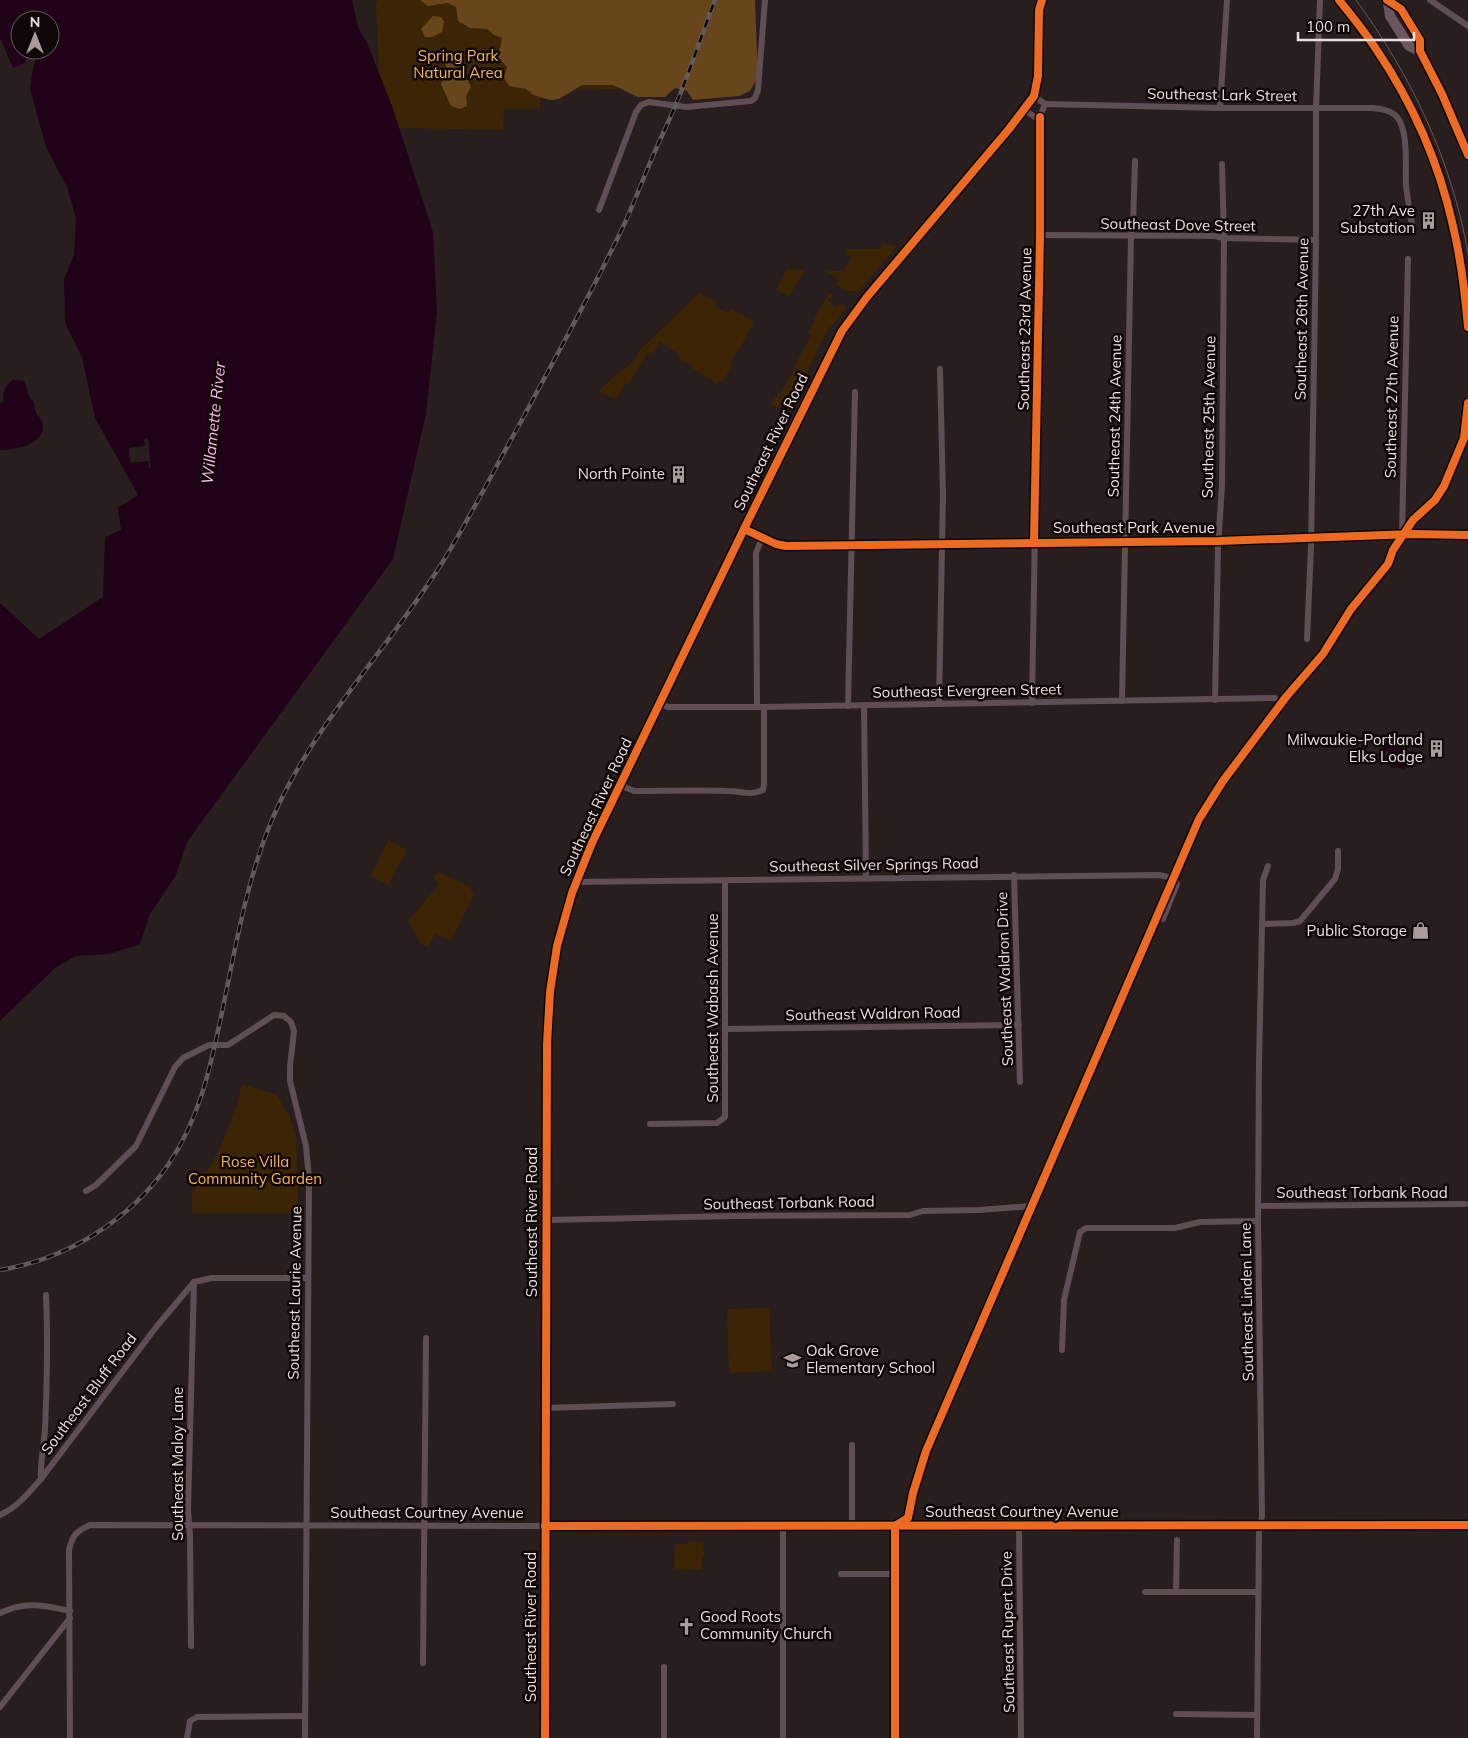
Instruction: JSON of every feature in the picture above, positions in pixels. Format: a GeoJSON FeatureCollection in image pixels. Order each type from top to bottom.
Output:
{"type":"FeatureCollection","features":[{"type":"Feature","properties":{"kind":"main road"},"geometry":{"type":"LineString","coordinates":[[1389,1],[1401,9],[1420,40],[1420,51],[1442,94],[1468,155]]}},
{"type":"Feature","properties":{"kind":"street"},"geometry":{"type":"LineString","coordinates":[[599,210],[636,112],[641,105],[649,102],[686,107],[751,101],[755,98],[758,90],[765,0]]}},
{"type":"Feature","properties":{"kind":"street"},"geometry":{"type":"LineString","coordinates":[[1037,0],[1039,10]]}},
{"type":"Feature","properties":{"kind":"street","name":"Southeast River Road"},"geometry":{"type":"LineString","coordinates":[[545,1738],[548,1013],[551,980],[558,946],[576,882],[592,843],[744,529],[832,351],[850,320],[1034,96],[1038,76],[1039,10],[1042,0]]}},
{"type":"Feature","properties":{"kind":"street"},"geometry":{"type":"LineString","coordinates":[[1220,108],[1227,0]]}},
{"type":"Feature","properties":{"kind":"street","name":"Southeast 26th Avenue"},"geometry":{"type":"LineString","coordinates":[[1307,639],[1311,538],[1316,240],[1316,109],[1320,0]]}},
{"type":"Feature","properties":{"kind":"street"},"geometry":{"type":"LineString","coordinates":[[1430,0],[1468,26]]}},
{"type":"Feature","properties":{"kind":"street"},"geometry":{"type":"LineString","coordinates":[[1024,110],[1035,117],[1040,117],[1045,104],[1034,96]]}},
{"type":"Feature","properties":{"kind":"street","name":"Southeast Lark Street"},"geometry":{"type":"LineString","coordinates":[[1045,104],[1220,108],[1379,108],[1386,110],[1396,116],[1404,134],[1406,185],[1413,229]]}},
{"type":"Feature","properties":{"kind":"street","name":"Southeast 23rd Avenue"},"geometry":{"type":"LineString","coordinates":[[1032,703],[1040,235],[1040,117]]}},
{"type":"Feature","properties":{"kind":"street","name":"Southeast 24th Avenue"},"geometry":{"type":"LineString","coordinates":[[1122,701],[1131,236],[1133,227],[1135,161]]}},
{"type":"Feature","properties":{"kind":"street","name":"Southeast 25th Avenue"},"geometry":{"type":"LineString","coordinates":[[1215,700],[1222,485],[1224,238],[1222,164]]}},
{"type":"Feature","properties":{"kind":"street","name":"Southeast Dove Street"},"geometry":{"type":"LineString","coordinates":[[1040,235],[1214,236],[1224,238],[1316,240]]}},
{"type":"Feature","properties":{"kind":"street","name":"Southeast 27th Avenue"},"geometry":{"type":"LineString","coordinates":[[1402,535],[1408,259]]}},
{"type":"Feature","properties":{"kind":"street"},"geometry":{"type":"LineString","coordinates":[[939,704],[942,543],[940,369]]}},
{"type":"Feature","properties":{"kind":"street"},"geometry":{"type":"LineString","coordinates":[[848,706],[855,392]]}},
{"type":"Feature","properties":{"kind":"street","name":"Southeast Park Avenue"},"geometry":{"type":"LineString","coordinates":[[744,529],[762,538],[786,546],[1219,541],[1402,535],[1468,535]]}},
{"type":"Feature","properties":{"kind":"street"},"geometry":{"type":"LineString","coordinates":[[620,785],[634,791],[729,791],[757,793],[763,790],[756,553],[762,538]]}},
{"type":"Feature","properties":{"kind":"street","name":"Southeast Evergreen Street"},"geometry":{"type":"LineString","coordinates":[[660,703],[668,707],[760,707],[1275,698]]}},
{"type":"Feature","properties":{"kind":"street"},"geometry":{"type":"LineString","coordinates":[[864,706],[866,878]]}},
{"type":"Feature","properties":{"kind":"street"},"geometry":{"type":"LineString","coordinates":[[1263,924],[1300,922],[1335,879],[1338,869],[1338,851]]}},
{"type":"Feature","properties":{"kind":"street","name":"Southeast Linden Lane"},"geometry":{"type":"LineString","coordinates":[[1257,1738],[1258,1592],[1260,1525],[1262,1516],[1258,1221],[1259,1055],[1263,880],[1268,866]]}},
{"type":"Feature","properties":{"kind":"street","name":"Southeast Silver Springs Road"},"geometry":{"type":"LineString","coordinates":[[576,882],[1159,874],[1177,881],[1162,919]]}},
{"type":"Feature","properties":{"kind":"street","name":"Southeast Waldron Drive"},"geometry":{"type":"LineString","coordinates":[[1014,875],[1020,1082]]}},
{"type":"Feature","properties":{"kind":"street","name":"Southeast Wabash Avenue"},"geometry":{"type":"LineString","coordinates":[[650,1124],[717,1123],[725,1117],[726,881]]}},
{"type":"Feature","properties":{"kind":"street","name":"Southeast Laurie Avenue"},"geometry":{"type":"LineString","coordinates":[[86,1191],[96,1185],[136,1146],[174,1067],[183,1058],[208,1045],[228,1045],[274,1015],[284,1016],[291,1022],[294,1031],[290,1081],[308,1160],[305,1738]]}},
{"type":"Feature","properties":{"kind":"street","name":"Southeast Waldron Road"},"geometry":{"type":"LineString","coordinates":[[726,1029],[1019,1024]]}},
{"type":"Feature","properties":{"kind":"street","name":"Southeast Torbank Road"},"geometry":{"type":"LineString","coordinates":[[1258,1206],[1465,1204]]}},
{"type":"Feature","properties":{"kind":"street","name":"Southeast Torbank Road"},"geometry":{"type":"LineString","coordinates":[[546,1220],[910,1215],[923,1211],[979,1210],[1031,1206]]}},
{"type":"Feature","properties":{"kind":"street"},"geometry":{"type":"LineString","coordinates":[[1062,1350],[1064,1300],[1080,1232],[1086,1228],[1175,1228],[1200,1222],[1258,1221]]}},
{"type":"Feature","properties":{"kind":"street"},"geometry":{"type":"LineString","coordinates":[[194,1282],[212,1278],[307,1278]]}},
{"type":"Feature","properties":{"kind":"street","name":"Southeast Bluff Road"},"geometry":{"type":"LineString","coordinates":[[0,1515],[11,1510],[41,1479],[157,1326],[194,1282]]}},
{"type":"Feature","properties":{"kind":"street","name":"Southeast Maloy Lane"},"geometry":{"type":"LineString","coordinates":[[191,1646],[188,1510],[194,1282]]}},
{"type":"Feature","properties":{"kind":"street"},"geometry":{"type":"LineString","coordinates":[[41,1479],[40,1465],[45,1432],[48,1336],[46,1295]]}},
{"type":"Feature","properties":{"kind":"street"},"geometry":{"type":"LineString","coordinates":[[422,1663],[426,1338]]}},
{"type":"Feature","properties":{"kind":"street"},"geometry":{"type":"LineString","coordinates":[[545,1408],[673,1404]]}},
{"type":"Feature","properties":{"kind":"street"},"geometry":{"type":"LineString","coordinates":[[852,1445],[852,1526]]}},
{"type":"Feature","properties":{"kind":"street","name":"Southeast Courtney Avenue"},"geometry":{"type":"LineString","coordinates":[[70,1614],[69,1550],[72,1539],[78,1530],[90,1525],[306,1527],[852,1526],[895,1530],[1019,1525],[1468,1525]]}},
{"type":"Feature","properties":{"kind":"street","name":"Southeast Rupert Drive"},"geometry":{"type":"LineString","coordinates":[[1019,1525],[1021,1738]]}},
{"type":"Feature","properties":{"kind":"street"},"geometry":{"type":"LineString","coordinates":[[782,1738],[783,1526]]}},
{"type":"Feature","properties":{"kind":"street"},"geometry":{"type":"LineString","coordinates":[[895,1530],[895,1738]]}},
{"type":"Feature","properties":{"kind":"street"},"geometry":{"type":"LineString","coordinates":[[1176,1540],[1176,1592]]}},
{"type":"Feature","properties":{"kind":"street"},"geometry":{"type":"LineString","coordinates":[[841,1574],[895,1574]]}},
{"type":"Feature","properties":{"kind":"street"},"geometry":{"type":"LineString","coordinates":[[1145,1592],[1258,1592]]}},
{"type":"Feature","properties":{"kind":"street"},"geometry":{"type":"LineString","coordinates":[[0,1613],[28,1604],[40,1604],[70,1614]]}},
{"type":"Feature","properties":{"kind":"street"},"geometry":{"type":"LineString","coordinates":[[0,1707],[70,1614]]}},
{"type":"Feature","properties":{"kind":"street"},"geometry":{"type":"LineString","coordinates":[[70,1614],[70,1738]]}},
{"type":"Feature","properties":{"kind":"street"},"geometry":{"type":"LineString","coordinates":[[664,1667],[664,1738]]}},
{"type":"Feature","properties":{"kind":"street"},"geometry":{"type":"LineString","coordinates":[[1176,1714],[1257,1715]]}},
{"type":"Feature","properties":{"kind":"street"},"geometry":{"type":"LineString","coordinates":[[187,1738],[190,1721],[197,1717],[305,1716]]}},
{"type":"Feature","properties":{"kind":"green space","name":"Spring Park Natural Area"},"geometry":{"type":"Polygon","coordinates":[[[378,0],[701,0],[669,90],[541,88],[540,109],[504,109],[503,130],[399,128],[379,74],[376,4],[378,0]]]}},
{"type":"Feature","properties":{"kind":"green space"},"geometry":{"type":"Polygon","coordinates":[[[420,0],[755,0],[758,77],[750,91],[739,96],[693,100],[687,91],[675,88],[665,97],[638,97],[613,85],[582,85],[559,99],[550,100],[533,95],[526,89],[509,86],[504,78],[507,67],[498,57],[502,38],[494,35],[487,29],[470,28],[458,21],[456,7],[447,3],[428,6],[420,0]]]}},
{"type":"Feature","properties":{"kind":"green space"},"geometry":{"type":"Polygon","coordinates":[[[433,16],[441,17],[444,22],[442,32],[432,37],[425,37],[421,29],[433,16]]]}},
{"type":"Feature","properties":{"kind":"green space"},"geometry":{"type":"Polygon","coordinates":[[[452,54],[463,62],[463,70],[471,87],[466,96],[467,106],[460,109],[451,106],[441,84],[446,66],[445,57],[452,54]]]}},
{"type":"Feature","properties":{"kind":"green space"},"geometry":{"type":"Polygon","coordinates":[[[883,243],[897,246],[859,291],[847,291],[836,285],[839,279],[825,271],[843,271],[853,256],[846,255],[847,249],[880,249],[883,243]]]}},
{"type":"Feature","properties":{"kind":"green space"},"geometry":{"type":"Polygon","coordinates":[[[787,269],[805,270],[789,296],[776,289],[787,269]]]}},
{"type":"Feature","properties":{"kind":"green space"},"geometry":{"type":"Polygon","coordinates":[[[699,293],[717,302],[715,306],[727,313],[731,308],[754,322],[729,364],[732,366],[722,382],[719,381],[717,384],[693,369],[694,367],[678,358],[679,354],[660,342],[652,354],[648,352],[629,384],[626,383],[616,399],[598,392],[633,362],[641,349],[699,293]]]}},
{"type":"Feature","properties":{"kind":"green space"},"geometry":{"type":"Polygon","coordinates":[[[831,293],[833,295],[828,300],[835,308],[843,303],[846,309],[827,331],[790,407],[770,406],[796,368],[794,366],[811,336],[808,333],[814,319],[831,293]]]}},
{"type":"Feature","properties":{"kind":"green space"},"geometry":{"type":"Polygon","coordinates":[[[389,840],[407,850],[388,885],[370,876],[389,840]]]}},
{"type":"Feature","properties":{"kind":"green space"},"geometry":{"type":"Polygon","coordinates":[[[438,872],[468,886],[474,894],[451,941],[435,934],[428,947],[420,943],[408,920],[438,885],[439,882],[433,878],[438,872]]]}},
{"type":"Feature","properties":{"kind":"green space","name":"Rose Villa Community Garden"},"geometry":{"type":"Polygon","coordinates":[[[242,1084],[277,1095],[289,1116],[296,1135],[298,1213],[192,1213],[192,1194],[218,1153],[236,1108],[242,1084]]]}},
{"type":"Feature","properties":{"kind":"green space"},"geometry":{"type":"Polygon","coordinates":[[[769,1308],[772,1371],[729,1373],[727,1309],[769,1308]]]}},
{"type":"Feature","properties":{"kind":"green space"},"geometry":{"type":"Polygon","coordinates":[[[688,1541],[703,1542],[703,1552],[707,1556],[702,1556],[702,1570],[674,1569],[675,1544],[688,1544],[688,1541]]]}},
{"type":"Feature","properties":{"kind":"water","name":"Willamette River"},"geometry":{"type":"Polygon","coordinates":[[[0,0],[352,0],[358,27],[367,43],[392,106],[433,232],[437,312],[426,413],[393,559],[187,842],[176,875],[150,914],[140,944],[109,954],[76,956],[55,968],[0,1021],[0,603],[39,639],[103,597],[105,537],[121,530],[118,508],[138,495],[95,418],[82,357],[65,323],[64,279],[74,255],[76,218],[67,187],[46,147],[30,89],[35,60],[60,60],[60,10],[10,10],[10,60],[26,60],[25,63],[13,68],[0,38],[0,0]]]}},
{"type":"Feature","properties":{"kind":"water"},"geometry":{"type":"Polygon","coordinates":[[[13,380],[24,381],[29,397],[34,402],[35,410],[43,424],[43,431],[40,437],[28,445],[0,450],[0,403],[4,402],[3,395],[5,390],[13,380]]]}},
{"type":"Feature","properties":{"kind":"water"},"geometry":{"type":"Polygon","coordinates":[[[1382,739],[1408,742],[1405,769],[1389,767],[1391,752],[1381,750],[1382,739]]]}},
{"type":"Feature","properties":{"kind":"pier"},"geometry":{"type":"Polygon","coordinates":[[[148,438],[151,468],[149,468],[148,461],[130,463],[129,448],[145,446],[144,439],[148,438]]]}},
{"type":"Feature","properties":{"kind":"tram line"},"geometry":{"type":"LineString","coordinates":[[1356,0],[1394,58],[1427,120],[1451,185],[1468,253]]}},
{"type":"Feature","properties":{"kind":"railway"},"geometry":{"type":"LineString","coordinates":[[0,1270],[25,1265],[49,1257],[95,1234],[135,1203],[152,1185],[179,1148],[188,1130],[208,1075],[250,883],[267,831],[278,806],[314,742],[422,594],[442,563],[586,302],[610,255],[681,92],[715,0]]}},
{"type":"Feature","properties":{"kind":"cycle path"},"geometry":{"type":"LineString","coordinates":[[545,1738],[547,1044],[550,992],[557,946],[572,893],[592,843],[842,331],[867,297],[1009,129],[1034,96],[1038,76],[1039,10],[1042,0]]}},
{"type":"Feature","properties":{"kind":"cycle path"},"geometry":{"type":"LineString","coordinates":[[1339,0],[1367,36],[1389,69],[1423,134],[1432,156],[1456,238],[1468,327]]}},
{"type":"Feature","properties":{"kind":"cycle path"},"geometry":{"type":"LineString","coordinates":[[1387,0],[1401,9],[1420,40],[1420,51],[1442,94],[1468,155]]}},
{"type":"Feature","properties":{"kind":"cycle path"},"geometry":{"type":"LineString","coordinates":[[1034,542],[1040,235],[1040,117]]}},
{"type":"Feature","properties":{"kind":"cycle path"},"geometry":{"type":"LineString","coordinates":[[895,1526],[908,1518],[913,1493],[926,1451],[1199,819],[1223,781],[1286,697],[1323,654],[1351,609],[1388,564],[1393,550],[1413,520],[1435,500],[1444,486],[1464,438],[1468,403]]}},
{"type":"Feature","properties":{"kind":"cycle path"},"geometry":{"type":"LineString","coordinates":[[744,529],[776,544],[786,546],[1219,541],[1413,534],[1468,535]]}},
{"type":"Feature","properties":{"kind":"cycle path"},"geometry":{"type":"LineString","coordinates":[[545,1526],[1468,1525]]}},
{"type":"Feature","properties":{"kind":"cycle path"},"geometry":{"type":"LineString","coordinates":[[895,1526],[895,1738]]}},
{"type":"Feature","properties":{"kind":"place","name":"27th Ave Substation"},"geometry":{"type":"Point","coordinates":[1429,220]}},
{"type":"Feature","properties":{"kind":"place","name":"North Pointe"},"geometry":{"type":"Point","coordinates":[679,474]}},
{"type":"Feature","properties":{"kind":"place","name":"Milwaukie-Portland Elks Lodge"},"geometry":{"type":"Point","coordinates":[1437,749]}},
{"type":"Feature","properties":{"kind":"place","name":"Public Storage"},"geometry":{"type":"Point","coordinates":[1421,931]}},
{"type":"Feature","properties":{"kind":"place","name":"Oak Grove Elementary School"},"geometry":{"type":"Point","coordinates":[792,1360]}},
{"type":"Feature","properties":{"kind":"place","name":"Good Roots Community Church"},"geometry":{"type":"Point","coordinates":[686,1626]}}]}
